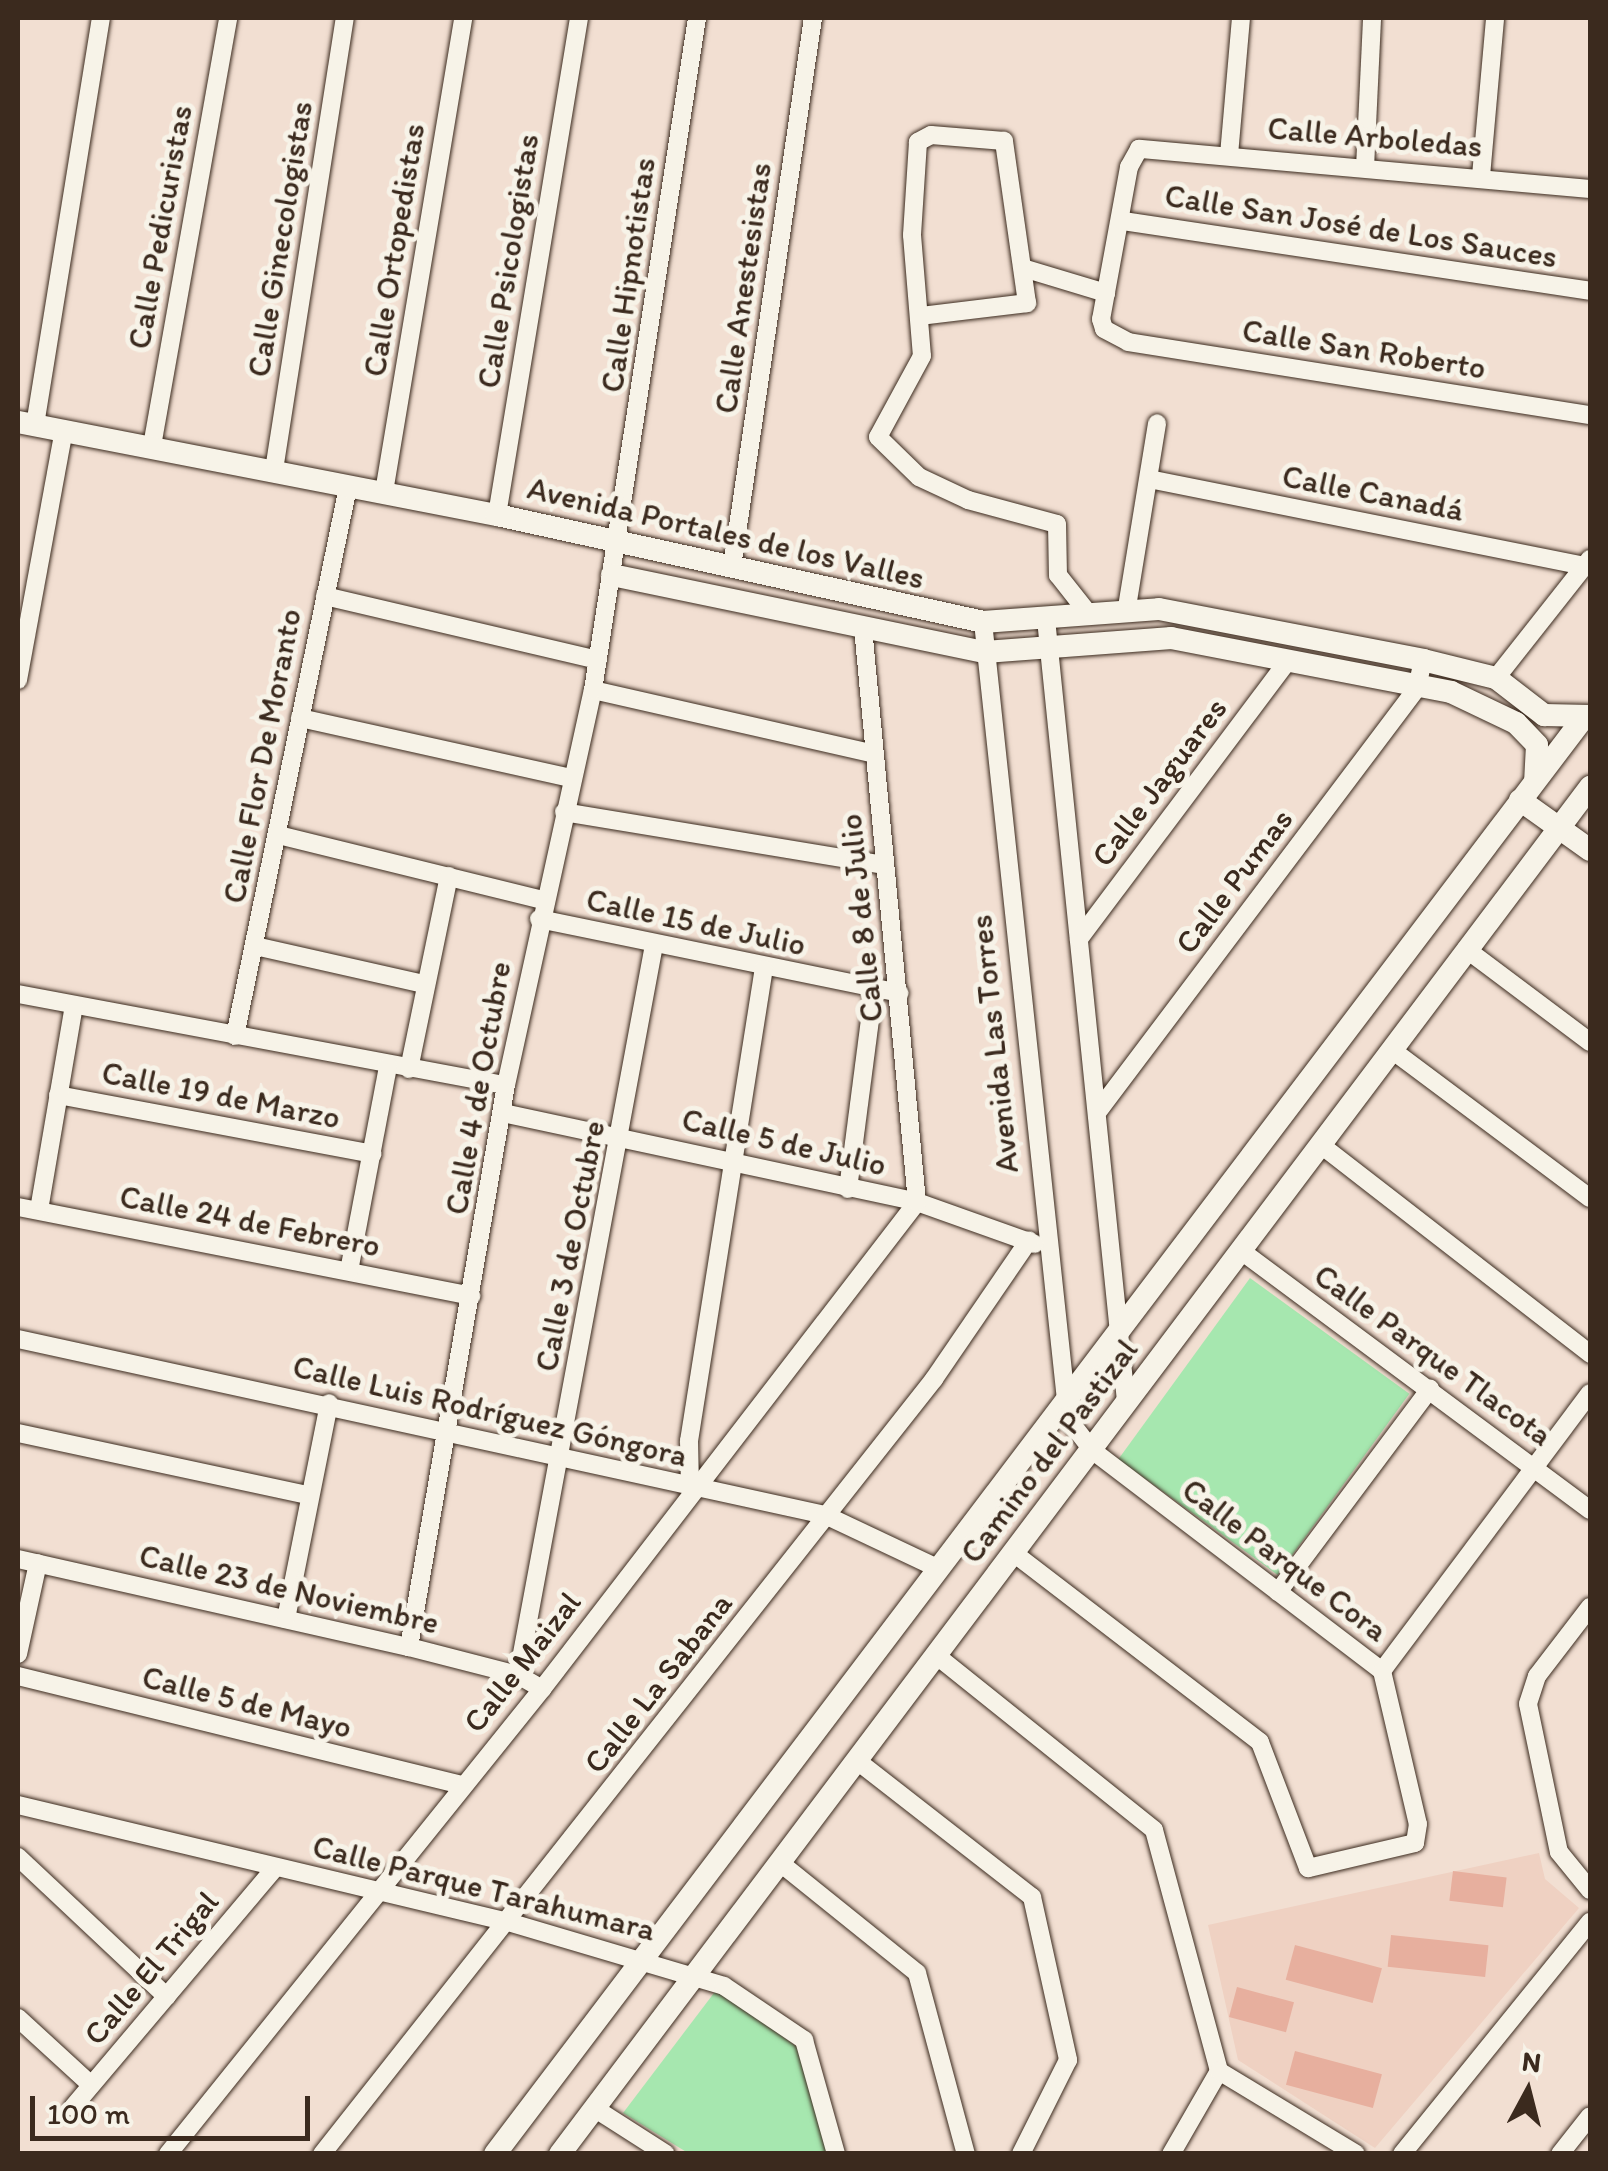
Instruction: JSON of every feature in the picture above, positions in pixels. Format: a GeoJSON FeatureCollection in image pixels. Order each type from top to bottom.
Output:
{"type":"FeatureCollection","features":[{"type":"Feature","properties":{"kind":"street"},"geometry":{"type":"LineString","coordinates":[[26,423],[101,18]]}},
{"type":"Feature","properties":{"kind":"street","name":"Calle Pedicuristas"},"geometry":{"type":"LineString","coordinates":[[152,446],[228,18]]}},
{"type":"Feature","properties":{"kind":"street","name":"Calle Ginecologistas"},"geometry":{"type":"LineString","coordinates":[[274,470],[345,18]]}},
{"type":"Feature","properties":{"kind":"street","name":"Calle Ortopedistas"},"geometry":{"type":"LineString","coordinates":[[384,492],[464,18]]}},
{"type":"Feature","properties":{"kind":"street","name":"Calle Psicologistas"},"geometry":{"type":"LineString","coordinates":[[497,514],[578,18]]}},
{"type":"Feature","properties":{"kind":"street","name":"Calle Hipnotistas"},"geometry":{"type":"LineString","coordinates":[[619,542],[697,18]]}},
{"type":"Feature","properties":{"kind":"street","name":"Calle Anestesistas"},"geometry":{"type":"LineString","coordinates":[[732,566],[813,18]]}},
{"type":"Feature","properties":{"kind":"street"},"geometry":{"type":"LineString","coordinates":[[1229,155],[1240,18]]}},
{"type":"Feature","properties":{"kind":"street"},"geometry":{"type":"LineString","coordinates":[[1365,168],[1372,18]]}},
{"type":"Feature","properties":{"kind":"street"},"geometry":{"type":"LineString","coordinates":[[1481,176],[1495,18]]}},
{"type":"Feature","properties":{"kind":"street"},"geometry":{"type":"LineString","coordinates":[[920,316],[1027,304],[1011,157],[996,139],[930,135],[918,142],[912,235],[920,316],[918,376],[882,418],[885,448],[919,476],[968,500],[1057,524],[1058,575],[1088,613]]}},
{"type":"Feature","properties":{"kind":"street","name":"Calle Arboledas"},"geometry":{"type":"LineString","coordinates":[[1123,221],[1132,155],[1154,149],[1590,188]]}},
{"type":"Feature","properties":{"kind":"street"},"geometry":{"type":"LineString","coordinates":[[1023,268],[1106,293],[1123,221]]}},
{"type":"Feature","properties":{"kind":"street","name":"Calle San José de Los Sauces"},"geometry":{"type":"LineString","coordinates":[[1123,221],[1590,292]]}},
{"type":"Feature","properties":{"kind":"street","name":"Calle San Roberto"},"geometry":{"type":"LineString","coordinates":[[1106,293],[1104,330],[1128,342],[1590,415]]}},
{"type":"Feature","properties":{"kind":"street","name":"Avenida Portales de los Valles"},"geometry":{"type":"LineString","coordinates":[[26,423],[497,514],[983,622],[1046,619],[1127,607],[1424,660],[1496,678]]}},
{"type":"Feature","properties":{"kind":"street"},"geometry":{"type":"LineString","coordinates":[[1127,607],[1158,423]]}},
{"type":"Feature","properties":{"kind":"street"},"geometry":{"type":"LineString","coordinates":[[18,680],[22,633],[64,430]]}},
{"type":"Feature","properties":{"kind":"street","name":"Calle Canadá"},"geometry":{"type":"LineString","coordinates":[[1148,480],[1588,562]]}},
{"type":"Feature","properties":{"kind":"street","name":"Calle Flor De Moranto"},"geometry":{"type":"LineString","coordinates":[[234,1036],[348,486]]}},
{"type":"Feature","properties":{"kind":"street","name":"Calle 4 de Octubre"},"geometry":{"type":"LineString","coordinates":[[409,1646],[450,1430],[506,1084],[543,900],[592,690],[619,542]]}},
{"type":"Feature","properties":{"kind":"street"},"geometry":{"type":"LineString","coordinates":[[1588,562],[1496,678],[1544,715],[1589,714]]}},
{"type":"Feature","properties":{"kind":"street","name":"Avenida Portales de los Valles"},"geometry":{"type":"LineString","coordinates":[[612,575],[984,652],[1049,652],[1170,638],[1452,692],[1516,723],[1537,744],[1527,790]]}},
{"type":"Feature","properties":{"kind":"street"},"geometry":{"type":"LineString","coordinates":[[325,596],[598,660]]}},
{"type":"Feature","properties":{"kind":"street"},"geometry":{"type":"LineString","coordinates":[[1046,619],[1126,1400]]}},
{"type":"Feature","properties":{"kind":"street","name":"Avenida Las Torres"},"geometry":{"type":"LineString","coordinates":[[983,622],[1064,1402],[1092,1450]]}},
{"type":"Feature","properties":{"kind":"street","name":"Calle 8 de Julio"},"geometry":{"type":"LineString","coordinates":[[863,627],[917,1202]]}},
{"type":"Feature","properties":{"kind":"street"},"geometry":{"type":"LineString","coordinates":[[1417,688],[1424,660]]}},
{"type":"Feature","properties":{"kind":"street","name":"Calle Jaguares"},"geometry":{"type":"LineString","coordinates":[[1079,939],[1287,662]]}},
{"type":"Feature","properties":{"kind":"street","name":"Calle Pumas"},"geometry":{"type":"LineString","coordinates":[[1098,1110],[1417,688]]}},
{"type":"Feature","properties":{"kind":"street"},"geometry":{"type":"LineString","coordinates":[[592,690],[874,754]]}},
{"type":"Feature","properties":{"kind":"street","name":"Camino del Pastizal"},"geometry":{"type":"LineString","coordinates":[[495,2154],[1118,1331],[1357,1008],[1589,714]]}},
{"type":"Feature","properties":{"kind":"street"},"geometry":{"type":"LineString","coordinates":[[300,718],[570,778]]}},
{"type":"Feature","properties":{"kind":"street","name":"Camino del Pastizal"},"geometry":{"type":"LineString","coordinates":[[560,2154],[1590,787]]}},
{"type":"Feature","properties":{"kind":"street"},"geometry":{"type":"LineString","coordinates":[[1527,790],[1558,826],[1590,850]]}},
{"type":"Feature","properties":{"kind":"street"},"geometry":{"type":"LineString","coordinates":[[564,812],[884,865]]}},
{"type":"Feature","properties":{"kind":"street","name":"Calle 15 de Julio"},"geometry":{"type":"LineString","coordinates":[[278,834],[543,900]]}},
{"type":"Feature","properties":{"kind":"street"},"geometry":{"type":"LineString","coordinates":[[409,1069],[449,876]]}},
{"type":"Feature","properties":{"kind":"street","name":"Calle 15 de Julio"},"geometry":{"type":"LineString","coordinates":[[539,919],[764,969],[899,993]]}},
{"type":"Feature","properties":{"kind":"street","name":"Calle 3 de Octubre"},"geometry":{"type":"LineString","coordinates":[[518,1675],[622,1136],[654,945]]}},
{"type":"Feature","properties":{"kind":"street"},"geometry":{"type":"LineString","coordinates":[[255,946],[424,984]]}},
{"type":"Feature","properties":{"kind":"street"},"geometry":{"type":"LineString","coordinates":[[1466,950],[1590,1042]]}},
{"type":"Feature","properties":{"kind":"street"},"geometry":{"type":"LineString","coordinates":[[690,1488],[689,1441],[738,1164],[764,969]]}},
{"type":"Feature","properties":{"kind":"street"},"geometry":{"type":"LineString","coordinates":[[848,1189],[874,989]]}},
{"type":"Feature","properties":{"kind":"street"},"geometry":{"type":"LineString","coordinates":[[18,994],[388,1066],[506,1084]]}},
{"type":"Feature","properties":{"kind":"street"},"geometry":{"type":"LineString","coordinates":[[38,1210],[74,1006]]}},
{"type":"Feature","properties":{"kind":"street"},"geometry":{"type":"LineString","coordinates":[[1392,1050],[1590,1198]]}},
{"type":"Feature","properties":{"kind":"street"},"geometry":{"type":"LineString","coordinates":[[349,1271],[388,1066]]}},
{"type":"Feature","properties":{"kind":"street","name":"Calle 19 de Marzo"},"geometry":{"type":"LineString","coordinates":[[58,1095],[372,1154]]}},
{"type":"Feature","properties":{"kind":"street","name":"Calle 5 de Julio"},"geometry":{"type":"LineString","coordinates":[[503,1112],[917,1202],[1028,1240],[1046,1250]]}},
{"type":"Feature","properties":{"kind":"street"},"geometry":{"type":"LineString","coordinates":[[1322,1144],[1590,1354]]}},
{"type":"Feature","properties":{"kind":"street","name":"Calle Maizal"},"geometry":{"type":"LineString","coordinates":[[168,2154],[542,1690],[690,1488],[917,1202]]}},
{"type":"Feature","properties":{"kind":"street","name":"Calle 24 de Febrero"},"geometry":{"type":"LineString","coordinates":[[18,1207],[472,1296]]}},
{"type":"Feature","properties":{"kind":"street","name":"Calle La Sabana"},"geometry":{"type":"LineString","coordinates":[[322,2154],[934,1380],[1028,1240]]}},
{"type":"Feature","properties":{"kind":"street","name":"Calle Parque Tlacota"},"geometry":{"type":"LineString","coordinates":[[1240,1250],[1590,1510]]}},
{"type":"Feature","properties":{"kind":"street","name":"Calle Luis Rodríguez Góngora"},"geometry":{"type":"LineString","coordinates":[[18,1340],[450,1430],[690,1488],[825,1515],[938,1569]]}},
{"type":"Feature","properties":{"kind":"street"},"geometry":{"type":"LineString","coordinates":[[1278,1592],[1430,1390]]}},
{"type":"Feature","properties":{"kind":"street"},"geometry":{"type":"LineString","coordinates":[[1382,1671],[1590,1393]]}},
{"type":"Feature","properties":{"kind":"street"},"geometry":{"type":"LineString","coordinates":[[286,1619],[308,1495],[330,1404]]}},
{"type":"Feature","properties":{"kind":"street"},"geometry":{"type":"LineString","coordinates":[[18,1433],[308,1495]]}},
{"type":"Feature","properties":{"kind":"street","name":"Calle Parque Cora"},"geometry":{"type":"LineString","coordinates":[[1014,1552],[1264,1747],[1300,1857],[1312,1869],[1409,1848],[1418,1836],[1382,1671],[1092,1450]]}},
{"type":"Feature","properties":{"kind":"street","name":"Calle 23 de Noviembre"},"geometry":{"type":"LineString","coordinates":[[18,1558],[409,1646],[518,1675],[542,1690]]}},
{"type":"Feature","properties":{"kind":"street"},"geometry":{"type":"LineString","coordinates":[[18,1654],[38,1563]]}},
{"type":"Feature","properties":{"kind":"street"},"geometry":{"type":"LineString","coordinates":[[1590,1607],[1537,1676],[1528,1704],[1558,1852],[1590,1890]]}},
{"type":"Feature","properties":{"kind":"street"},"geometry":{"type":"LineString","coordinates":[[937,1656],[1154,1830],[1219,2071],[1356,2154]]}},
{"type":"Feature","properties":{"kind":"street","name":"Calle 5 de Mayo"},"geometry":{"type":"LineString","coordinates":[[18,1676],[462,1786]]}},
{"type":"Feature","properties":{"kind":"street"},"geometry":{"type":"LineString","coordinates":[[856,1760],[1032,1897],[1068,2038],[1060,2082],[1030,2150]]}},
{"type":"Feature","properties":{"kind":"street","name":"Calle Parque Tarahumara"},"geometry":{"type":"LineString","coordinates":[[18,1805],[508,1922],[694,1975],[804,2040],[836,2154]]}},
{"type":"Feature","properties":{"kind":"street"},"geometry":{"type":"LineString","coordinates":[[18,1857],[167,1996]]}},
{"type":"Feature","properties":{"kind":"street"},"geometry":{"type":"LineString","coordinates":[[778,1862],[917,1973],[966,2154]]}},
{"type":"Feature","properties":{"kind":"street","name":"Calle El Trigal"},"geometry":{"type":"LineString","coordinates":[[73,2107],[276,1867]]}},
{"type":"Feature","properties":{"kind":"street"},"geometry":{"type":"LineString","coordinates":[[1402,2154],[1590,1922]]}},
{"type":"Feature","properties":{"kind":"street"},"geometry":{"type":"LineString","coordinates":[[18,2018],[92,2085]]}},
{"type":"Feature","properties":{"kind":"street"},"geometry":{"type":"LineString","coordinates":[[1171,2154],[1219,2071]]}},
{"type":"Feature","properties":{"kind":"street"},"geometry":{"type":"LineString","coordinates":[[594,2108],[666,2154]]}},
{"type":"Feature","properties":{"kind":"street"},"geometry":{"type":"LineString","coordinates":[[1560,2154],[1590,2116]]}},
{"type":"Feature","properties":{"kind":"shaded area"},"geometry":{"type":"Polygon","coordinates":[[[1539,1853],[1545,1879],[1579,1908],[1375,2148],[1238,2060],[1208,1925],[1539,1853]]]}},
{"type":"Feature","properties":{"kind":"green space"},"geometry":{"type":"Polygon","coordinates":[[[1250,1278],[1409,1394],[1278,1575],[1118,1459],[1250,1278]]]}},
{"type":"Feature","properties":{"kind":"green space"},"geometry":{"type":"Polygon","coordinates":[[[717,1989],[804,2052],[828,2153],[688,2153],[623,2113],[717,1989]]]}},
{"type":"Feature","properties":{"kind":"building"},"geometry":{"type":"Polygon","coordinates":[[[1453,1871],[1507,1878],[1503,1907],[1449,1901],[1453,1871]]]}},
{"type":"Feature","properties":{"kind":"building"},"geometry":{"type":"Polygon","coordinates":[[[1391,1935],[1488,1945],[1485,1977],[1388,1967],[1391,1935]]]}},
{"type":"Feature","properties":{"kind":"building"},"geometry":{"type":"Polygon","coordinates":[[[1295,1945],[1382,1968],[1373,2003],[1286,1980],[1295,1945]]]}},
{"type":"Feature","properties":{"kind":"building"},"geometry":{"type":"Polygon","coordinates":[[[1237,1987],[1294,2002],[1286,2032],[1229,2017],[1237,1987]]]}},
{"type":"Feature","properties":{"kind":"building"},"geometry":{"type":"Polygon","coordinates":[[[1295,2051],[1382,2074],[1373,2108],[1286,2085],[1295,2051]]]}}]}
